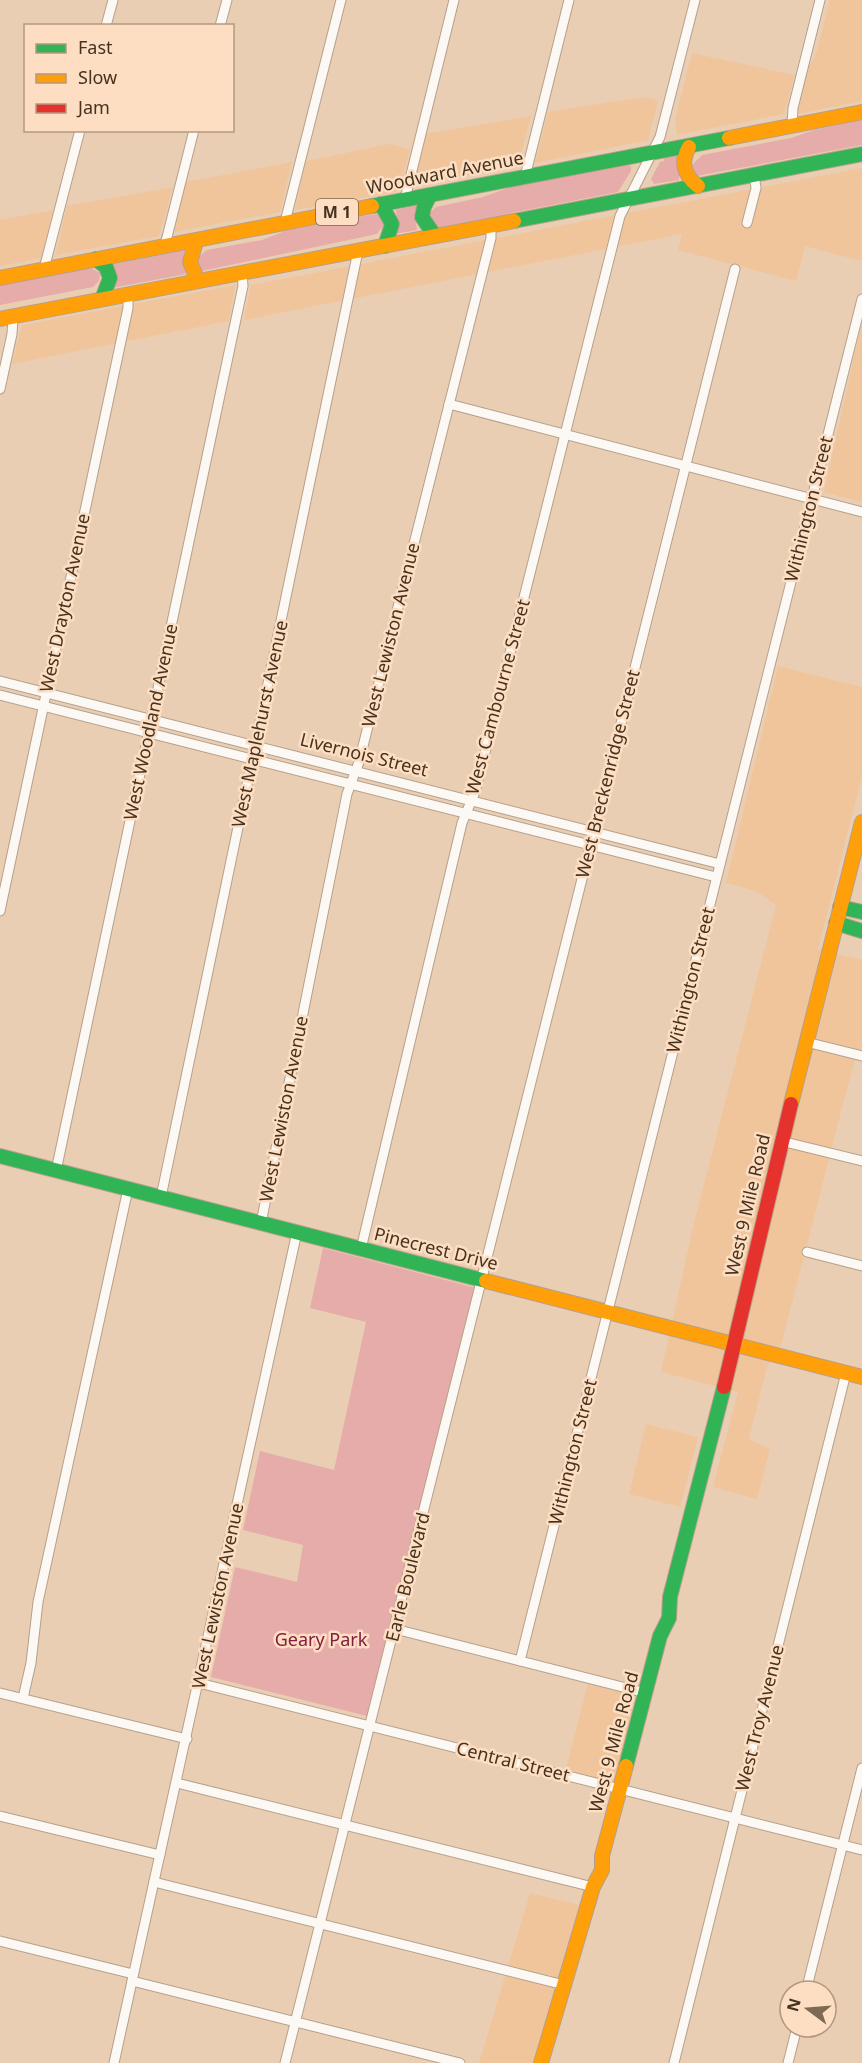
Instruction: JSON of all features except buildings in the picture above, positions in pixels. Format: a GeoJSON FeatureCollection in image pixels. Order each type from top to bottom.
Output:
{"type":"FeatureCollection","features":[{"type":"Feature","properties":{"kind":"main road","name":"Woodward Avenue"},"geometry":{"type":"LineString","coordinates":[[0,278],[862,112]]}},
{"type":"Feature","properties":{"kind":"main road"},"geometry":{"type":"LineString","coordinates":[[689,147],[683,155],[683,167],[690,180],[698,186]]}},
{"type":"Feature","properties":{"kind":"main road","name":"M 1"},"geometry":{"type":"LineString","coordinates":[[6,318],[862,154]]}},
{"type":"Feature","properties":{"kind":"main road"},"geometry":{"type":"LineString","coordinates":[[430,195],[424,202],[421,216],[425,228],[435,236]]}},
{"type":"Feature","properties":{"kind":"main road"},"geometry":{"type":"LineString","coordinates":[[381,204],[391,215],[393,223],[392,234],[385,246]]}},
{"type":"Feature","properties":{"kind":"main road"},"geometry":{"type":"LineString","coordinates":[[196,242],[191,249],[190,264],[198,281]]}},
{"type":"Feature","properties":{"kind":"main road"},"geometry":{"type":"LineString","coordinates":[[96,259],[106,267],[110,278],[102,298]]}},
{"type":"Feature","properties":{"kind":"main road","name":"West 9 Mile Road"},"geometry":{"type":"LineString","coordinates":[[541,2063],[593,1887],[592,1876],[597,1860],[602,1856],[660,1636],[664,1631],[671,1605],[670,1597],[735,1343],[781,1141],[862,822]]}},
{"type":"Feature","properties":{"kind":"main road"},"geometry":{"type":"LineString","coordinates":[[840,907],[862,912]]}},
{"type":"Feature","properties":{"kind":"main road"},"geometry":{"type":"LineString","coordinates":[[836,923],[862,931]]}},
{"type":"Feature","properties":{"kind":"main road","name":"Pinecrest Drive"},"geometry":{"type":"LineString","coordinates":[[0,1156],[862,1377]]}},
{"type":"Feature","properties":{"kind":"street"},"geometry":{"type":"LineString","coordinates":[[107,24],[113,0]]}},
{"type":"Feature","properties":{"kind":"street"},"geometry":{"type":"LineString","coordinates":[[221,24],[227,0]]}},
{"type":"Feature","properties":{"kind":"street"},"geometry":{"type":"LineString","coordinates":[[285,222],[341,0]]}},
{"type":"Feature","properties":{"kind":"street"},"geometry":{"type":"LineString","coordinates":[[405,199],[454,0]]}},
{"type":"Feature","properties":{"kind":"street"},"geometry":{"type":"LineString","coordinates":[[525,177],[569,0]]}},
{"type":"Feature","properties":{"kind":"street","name":"West Cambourne Street"},"geometry":{"type":"LineString","coordinates":[[361,1248],[466,813],[471,801],[626,200],[660,137],[695,0]]}},
{"type":"Feature","properties":{"kind":"street"},"geometry":{"type":"LineString","coordinates":[[792,125],[793,108],[820,0]]}},
{"type":"Feature","properties":{"kind":"street"},"geometry":{"type":"LineString","coordinates":[[44,269],[79,132]]}},
{"type":"Feature","properties":{"kind":"street"},"geometry":{"type":"LineString","coordinates":[[165,246],[194,132]]}},
{"type":"Feature","properties":{"kind":"street"},"geometry":{"type":"LineString","coordinates":[[747,223],[756,188],[754,175]]}},
{"type":"Feature","properties":{"kind":"street","name":"West Lewiston Avenue"},"geometry":{"type":"LineString","coordinates":[[261,1224],[351,784],[491,238],[490,225]]}},
{"type":"Feature","properties":{"kind":"street","name":"West Maplehurst Avenue"},"geometry":{"type":"LineString","coordinates":[[161,1197],[358,251]]}},
{"type":"Feature","properties":{"kind":"street","name":"West Breckenridge Street"},"geometry":{"type":"LineString","coordinates":[[483,1279],[735,269]]}},
{"type":"Feature","properties":{"kind":"street","name":"West Woodland Avenue"},"geometry":{"type":"LineString","coordinates":[[56,1171],[240,301],[242,273]]}},
{"type":"Feature","properties":{"kind":"street","name":"West Drayton Avenue"},"geometry":{"type":"LineString","coordinates":[[0,911],[128,308],[128,295]]}},
{"type":"Feature","properties":{"kind":"street","name":"Withington Street"},"geometry":{"type":"LineString","coordinates":[[520,1661],[862,299]]}},
{"type":"Feature","properties":{"kind":"street"},"geometry":{"type":"LineString","coordinates":[[0,389],[12,334],[6,318]]}},
{"type":"Feature","properties":{"kind":"street"},"geometry":{"type":"LineString","coordinates":[[449,404],[862,512]]}},
{"type":"Feature","properties":{"kind":"street","name":"Livernois Street"},"geometry":{"type":"LineString","coordinates":[[0,681],[720,864]]}},
{"type":"Feature","properties":{"kind":"street","name":"Livernois Street"},"geometry":{"type":"LineString","coordinates":[[0,695],[716,877]]}},
{"type":"Feature","properties":{"kind":"street"},"geometry":{"type":"LineString","coordinates":[[806,1042],[862,1056]]}},
{"type":"Feature","properties":{"kind":"street"},"geometry":{"type":"LineString","coordinates":[[781,1141],[862,1161]]}},
{"type":"Feature","properties":{"kind":"street"},"geometry":{"type":"LineString","coordinates":[[23,1698],[32,1663],[38,1602],[128,1189]]}},
{"type":"Feature","properties":{"kind":"street","name":"West Lewiston Avenue"},"geometry":{"type":"LineString","coordinates":[[114,2063],[297,1232]]}},
{"type":"Feature","properties":{"kind":"street"},"geometry":{"type":"LineString","coordinates":[[807,1252],[862,1266]]}},
{"type":"Feature","properties":{"kind":"street","name":"Earle Boulevard"},"geometry":{"type":"LineString","coordinates":[[285,2063],[483,1279]]}},
{"type":"Feature","properties":{"kind":"street","name":"West Troy Avenue"},"geometry":{"type":"LineString","coordinates":[[674,2063],[846,1373]]}},
{"type":"Feature","properties":{"kind":"street"},"geometry":{"type":"LineString","coordinates":[[395,1629],[646,1693]]}},
{"type":"Feature","properties":{"kind":"street","name":"Central Street"},"geometry":{"type":"LineString","coordinates":[[199,1683],[862,1850]]}},
{"type":"Feature","properties":{"kind":"street"},"geometry":{"type":"LineString","coordinates":[[0,1693],[187,1739]]}},
{"type":"Feature","properties":{"kind":"street"},"geometry":{"type":"LineString","coordinates":[[809,1979],[862,1768]]}},
{"type":"Feature","properties":{"kind":"street"},"geometry":{"type":"LineString","coordinates":[[177,1783],[593,1887]]}},
{"type":"Feature","properties":{"kind":"street"},"geometry":{"type":"LineString","coordinates":[[0,1816],[160,1855]]}},
{"type":"Feature","properties":{"kind":"street"},"geometry":{"type":"LineString","coordinates":[[154,1882],[564,1984]]}},
{"type":"Feature","properties":{"kind":"street"},"geometry":{"type":"LineString","coordinates":[[0,1941],[460,2063]]}},
{"type":"Feature","properties":{"kind":"street"},"geometry":{"type":"LineString","coordinates":[[788,2063],[794,2039]]}},
{"type":"Feature","properties":{"kind":"shaded area"},"geometry":{"type":"Polygon","coordinates":[[[830,0],[862,0],[862,101],[793,115],[800,75],[815,58],[830,0]]]}},
{"type":"Feature","properties":{"kind":"shaded area"},"geometry":{"type":"Polygon","coordinates":[[[692,53],[795,75],[784,114],[677,135],[675,120],[692,53]]]}},
{"type":"Feature","properties":{"kind":"shaded area"},"geometry":{"type":"Polygon","coordinates":[[[644,97],[658,100],[648,140],[535,163],[548,112],[644,97]]]}},
{"type":"Feature","properties":{"kind":"shaded area"},"geometry":{"type":"Polygon","coordinates":[[[531,116],[518,166],[413,186],[425,134],[531,116]]]}},
{"type":"Feature","properties":{"kind":"shaded area"},"geometry":{"type":"Polygon","coordinates":[[[389,144],[410,149],[401,185],[396,192],[295,210],[306,161],[389,144]]]}},
{"type":"Feature","properties":{"kind":"shaded area"},"geometry":{"type":"Polygon","coordinates":[[[292,162],[280,212],[174,232],[186,182],[292,162]]]}},
{"type":"Feature","properties":{"kind":"shaded area"},"geometry":{"type":"Polygon","coordinates":[[[862,168],[861,261],[805,246],[796,281],[678,250],[682,234],[244,320],[251,285],[862,168]]]}},
{"type":"Feature","properties":{"kind":"shaded area"},"geometry":{"type":"Polygon","coordinates":[[[173,187],[159,236],[56,255],[67,206],[173,187]]]}},
{"type":"Feature","properties":{"kind":"shaded area"},"geometry":{"type":"Polygon","coordinates":[[[53,210],[41,258],[0,266],[0,220],[53,210]]]}},
{"type":"Feature","properties":{"kind":"shaded area"},"geometry":{"type":"Polygon","coordinates":[[[235,285],[229,321],[12,364],[22,325],[235,285]]]}},
{"type":"Feature","properties":{"kind":"shaded area"},"geometry":{"type":"Polygon","coordinates":[[[862,322],[862,502],[824,492],[862,322]]]}},
{"type":"Feature","properties":{"kind":"shaded area"},"geometry":{"type":"Polygon","coordinates":[[[778,666],[862,687],[862,776],[818,949],[862,960],[862,1046],[859,1056],[856,1056],[843,1104],[782,1342],[767,1367],[749,1439],[770,1449],[757,1499],[713,1487],[738,1392],[661,1372],[692,1231],[776,905],[756,891],[726,883],[778,666]]]}},
{"type":"Feature","properties":{"kind":"shaded area"},"geometry":{"type":"Polygon","coordinates":[[[646,1424],[698,1437],[680,1507],[629,1494],[646,1424]]]}},
{"type":"Feature","properties":{"kind":"shaded area"},"geometry":{"type":"Polygon","coordinates":[[[588,1683],[635,1694],[617,1778],[613,1782],[566,1769],[588,1683]]]}},
{"type":"Feature","properties":{"kind":"shaded area"},"geometry":{"type":"Polygon","coordinates":[[[530,1893],[579,1905],[532,2063],[479,2063],[530,1893]]]}},
{"type":"Feature","properties":{"kind":"green space"},"geometry":{"type":"Polygon","coordinates":[[[862,120],[862,145],[697,176],[693,174],[691,166],[702,155],[791,138],[814,130],[862,120]]]}},
{"type":"Feature","properties":{"kind":"green space"},"geometry":{"type":"Polygon","coordinates":[[[679,156],[679,180],[654,184],[651,179],[660,162],[664,161],[664,157],[679,156]]]}},
{"type":"Feature","properties":{"kind":"green space"},"geometry":{"type":"Polygon","coordinates":[[[631,166],[631,171],[618,192],[434,228],[430,226],[429,214],[436,207],[483,197],[511,187],[631,166]]]}},
{"type":"Feature","properties":{"kind":"green space"},"geometry":{"type":"Polygon","coordinates":[[[418,205],[415,218],[417,230],[395,234],[398,223],[396,210],[418,205]]]}},
{"type":"Feature","properties":{"kind":"green space"},"geometry":{"type":"Polygon","coordinates":[[[380,213],[385,216],[385,223],[377,234],[202,271],[196,263],[198,257],[207,250],[262,240],[285,231],[380,213]]]}},
{"type":"Feature","properties":{"kind":"green space"},"geometry":{"type":"Polygon","coordinates":[[[186,250],[183,263],[186,274],[112,288],[110,265],[186,250]]]}},
{"type":"Feature","properties":{"kind":"green space"},"geometry":{"type":"Polygon","coordinates":[[[91,268],[100,273],[99,281],[93,287],[0,305],[0,285],[91,268]]]}},
{"type":"Feature","properties":{"kind":"green space","name":"Geary Park"},"geometry":{"type":"Polygon","coordinates":[[[323,1248],[476,1288],[367,1716],[211,1677],[235,1567],[297,1582],[303,1545],[243,1530],[260,1451],[334,1470],[366,1322],[310,1308],[323,1248]]]}},
{"type":"Feature","properties":{"kind":"traffic: fast"},"geometry":{"type":"LineString","coordinates":[[372,206],[729,138]]}},
{"type":"Feature","properties":{"kind":"traffic: fast"},"geometry":{"type":"LineString","coordinates":[[514,221],[862,154]]}},
{"type":"Feature","properties":{"kind":"traffic: fast"},"geometry":{"type":"LineString","coordinates":[[430,195],[422,217],[435,236]]}},
{"type":"Feature","properties":{"kind":"traffic: fast"},"geometry":{"type":"LineString","coordinates":[[381,204],[392,224],[385,246]]}},
{"type":"Feature","properties":{"kind":"traffic: fast"},"geometry":{"type":"LineString","coordinates":[[96,259],[106,267],[110,278],[102,299]]}},
{"type":"Feature","properties":{"kind":"traffic: fast"},"geometry":{"type":"LineString","coordinates":[[840,907],[862,912]]}},
{"type":"Feature","properties":{"kind":"traffic: fast"},"geometry":{"type":"LineString","coordinates":[[836,923],[862,931]]}},
{"type":"Feature","properties":{"kind":"traffic: fast"},"geometry":{"type":"LineString","coordinates":[[0,1156],[486,1281]]}},
{"type":"Feature","properties":{"kind":"traffic: fast"},"geometry":{"type":"LineString","coordinates":[[626,1766],[660,1636],[669,1618],[670,1597],[724,1387]]}},
{"type":"Feature","properties":{"kind":"traffic: slow"},"geometry":{"type":"LineString","coordinates":[[729,138],[862,112]]}},
{"type":"Feature","properties":{"kind":"traffic: slow"},"geometry":{"type":"LineString","coordinates":[[689,147],[684,163],[685,168],[689,178],[698,186]]}},
{"type":"Feature","properties":{"kind":"traffic: slow"},"geometry":{"type":"LineString","coordinates":[[0,278],[372,206]]}},
{"type":"Feature","properties":{"kind":"traffic: slow"},"geometry":{"type":"LineString","coordinates":[[0,319],[514,221]]}},
{"type":"Feature","properties":{"kind":"traffic: slow"},"geometry":{"type":"LineString","coordinates":[[196,242],[190,262],[198,281]]}},
{"type":"Feature","properties":{"kind":"traffic: slow"},"geometry":{"type":"LineString","coordinates":[[791,1104],[862,822]]}},
{"type":"Feature","properties":{"kind":"traffic: slow"},"geometry":{"type":"LineString","coordinates":[[486,1281],[862,1377]]}},
{"type":"Feature","properties":{"kind":"traffic: slow"},"geometry":{"type":"LineString","coordinates":[[541,2063],[593,1887],[602,1870],[602,1856],[626,1766]]}},
{"type":"Feature","properties":{"kind":"traffic: jam"},"geometry":{"type":"LineString","coordinates":[[724,1387],[791,1104]]}}]}
